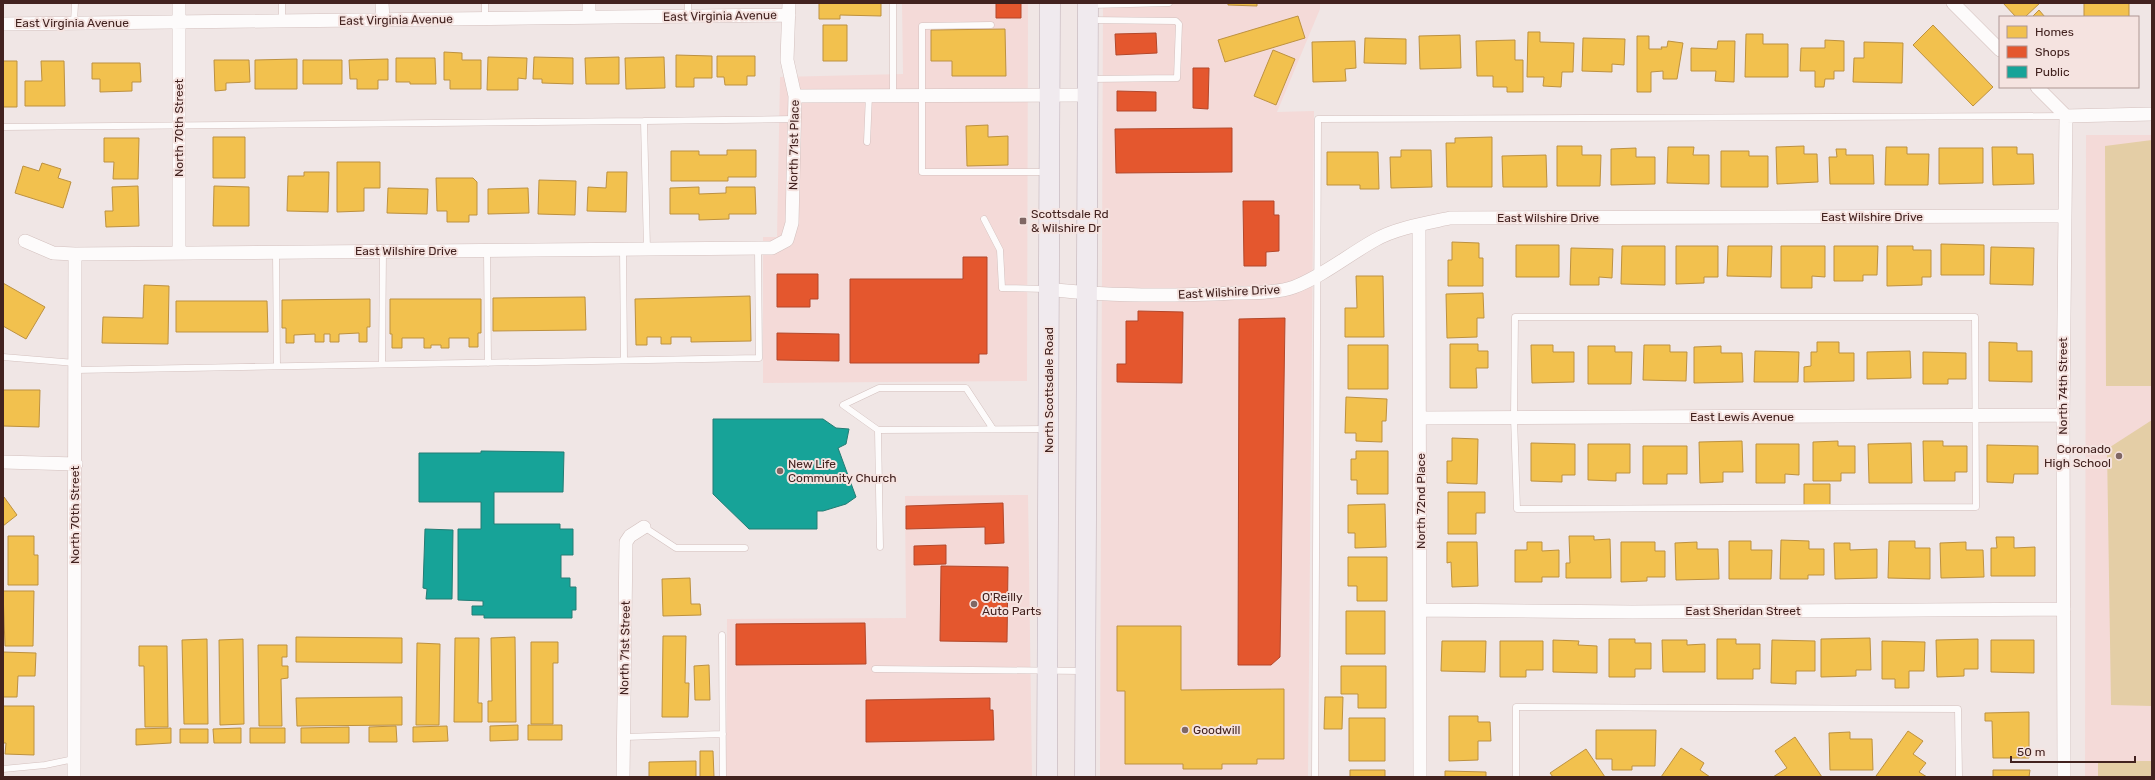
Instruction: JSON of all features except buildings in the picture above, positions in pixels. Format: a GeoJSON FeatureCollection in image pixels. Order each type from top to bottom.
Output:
{"type":"FeatureCollection","features":[{"type":"Feature","properties":{"kind":"main road","name":"North Scottsdale Road"},"geometry":{"type":"LineString","coordinates":[[1047,777],[1050,3]]}},
{"type":"Feature","properties":{"kind":"main road"},"geometry":{"type":"LineString","coordinates":[[1085,777],[1088,9]]}},
{"type":"Feature","properties":{"kind":"street","name":"North 70th Street"},"geometry":{"type":"LineString","coordinates":[[179,3],[179,252]]}},
{"type":"Feature","properties":{"kind":"street"},"geometry":{"type":"LineString","coordinates":[[382,3],[382,20]]}},
{"type":"Feature","properties":{"kind":"street"},"geometry":{"type":"LineString","coordinates":[[589,3],[589,17]]}},
{"type":"Feature","properties":{"kind":"street"},"geometry":{"type":"LineString","coordinates":[[1953,3],[1999,49]]}},
{"type":"Feature","properties":{"kind":"street","name":"East Virginia Avenue"},"geometry":{"type":"LineString","coordinates":[[3,24],[485,19],[589,17],[688,9],[789,9]]}},
{"type":"Feature","properties":{"kind":"street","name":"North 71st Place"},"geometry":{"type":"LineString","coordinates":[[787,240],[792,223],[796,96],[787,60],[789,9]]}},
{"type":"Feature","properties":{"kind":"street"},"geometry":{"type":"LineString","coordinates":[[796,96],[1050,94],[1088,86]]}},
{"type":"Feature","properties":{"kind":"street"},"geometry":{"type":"LineString","coordinates":[[2038,88],[2066,116],[2152,114]]}},
{"type":"Feature","properties":{"kind":"street","name":"North 74th Street"},"geometry":{"type":"LineString","coordinates":[[2064,777],[2063,415],[2066,116]]}},
{"type":"Feature","properties":{"kind":"street","name":"East Wilshire Drive"},"geometry":{"type":"LineString","coordinates":[[1049,289],[1086,294],[1208,294],[1254,292],[1292,288],[1316,277],[1376,239],[1419,225],[1450,218],[2064,216]]}},
{"type":"Feature","properties":{"kind":"street","name":"North 72nd Place"},"geometry":{"type":"LineString","coordinates":[[1419,225],[1421,418],[1420,777]]}},
{"type":"Feature","properties":{"kind":"street","name":"East Wilshire Drive"},"geometry":{"type":"LineString","coordinates":[[24,241],[53,252],[75,254],[772,248],[787,240]]}},
{"type":"Feature","properties":{"kind":"street","name":"North 70th Street"},"geometry":{"type":"LineString","coordinates":[[74,777],[76,464],[75,254]]}},
{"type":"Feature","properties":{"kind":"street","name":"East Lewis Avenue"},"geometry":{"type":"LineString","coordinates":[[1421,418],[2063,415]]}},
{"type":"Feature","properties":{"kind":"street"},"geometry":{"type":"LineString","coordinates":[[3,462],[76,464]]}},
{"type":"Feature","properties":{"kind":"street","name":"North 71st Street"},"geometry":{"type":"LineString","coordinates":[[623,777],[626,542],[630,536],[644,527]]}},
{"type":"Feature","properties":{"kind":"street","name":"East Sheridan Street"},"geometry":{"type":"LineString","coordinates":[[1421,610],[1632,612],[2064,609]]}},
{"type":"Feature","properties":{"kind":"lane"},"geometry":{"type":"LineString","coordinates":[[74,23],[75,3]]}},
{"type":"Feature","properties":{"kind":"lane"},"geometry":{"type":"LineString","coordinates":[[282,3],[282,22]]}},
{"type":"Feature","properties":{"kind":"lane"},"geometry":{"type":"LineString","coordinates":[[485,3],[485,19]]}},
{"type":"Feature","properties":{"kind":"lane"},"geometry":{"type":"LineString","coordinates":[[894,3],[894,95]]}},
{"type":"Feature","properties":{"kind":"lane"},"geometry":{"type":"LineString","coordinates":[[1088,9],[1169,3]]}},
{"type":"Feature","properties":{"kind":"lane"},"geometry":{"type":"LineString","coordinates":[[1088,9],[1126,20],[1178,23],[1177,78],[1088,86]]}},
{"type":"Feature","properties":{"kind":"lane"},"geometry":{"type":"LineString","coordinates":[[991,25],[922,26],[920,94],[922,172],[1050,173]]}},
{"type":"Feature","properties":{"kind":"lane"},"geometry":{"type":"LineString","coordinates":[[867,142],[868,95]]}},
{"type":"Feature","properties":{"kind":"lane"},"geometry":{"type":"LineString","coordinates":[[1315,777],[1316,277],[1318,119],[2066,116]]}},
{"type":"Feature","properties":{"kind":"lane"},"geometry":{"type":"LineString","coordinates":[[3,127],[795,119]]}},
{"type":"Feature","properties":{"kind":"lane"},"geometry":{"type":"LineString","coordinates":[[644,121],[647,249]]}},
{"type":"Feature","properties":{"kind":"lane"},"geometry":{"type":"LineString","coordinates":[[984,220],[1000,250],[1002,288],[1049,289]]}},
{"type":"Feature","properties":{"kind":"lane"},"geometry":{"type":"LineString","coordinates":[[3,357],[75,366],[277,366],[758,358],[758,248]]}},
{"type":"Feature","properties":{"kind":"lane"},"geometry":{"type":"LineString","coordinates":[[623,249],[624,360]]}},
{"type":"Feature","properties":{"kind":"lane"},"geometry":{"type":"LineString","coordinates":[[487,250],[488,363]]}},
{"type":"Feature","properties":{"kind":"lane"},"geometry":{"type":"LineString","coordinates":[[382,364],[383,251]]}},
{"type":"Feature","properties":{"kind":"lane"},"geometry":{"type":"LineString","coordinates":[[276,252],[277,366]]}},
{"type":"Feature","properties":{"kind":"lane"},"geometry":{"type":"LineString","coordinates":[[1515,317],[1974,317],[1976,507],[1516,509],[1514,418],[1515,317]]}},
{"type":"Feature","properties":{"kind":"lane"},"geometry":{"type":"LineString","coordinates":[[993,429],[966,388],[879,388],[843,405],[878,430],[1048,429]]}},
{"type":"Feature","properties":{"kind":"lane"},"geometry":{"type":"LineString","coordinates":[[878,430],[880,547]]}},
{"type":"Feature","properties":{"kind":"lane"},"geometry":{"type":"LineString","coordinates":[[644,527],[676,548],[745,548]]}},
{"type":"Feature","properties":{"kind":"lane"},"geometry":{"type":"LineString","coordinates":[[722,635],[723,777]]}},
{"type":"Feature","properties":{"kind":"lane"},"geometry":{"type":"LineString","coordinates":[[875,669],[1085,671]]}},
{"type":"Feature","properties":{"kind":"lane"},"geometry":{"type":"LineString","coordinates":[[1516,777],[1516,707],[1524,707],[1958,709],[1959,777]]}},
{"type":"Feature","properties":{"kind":"lane"},"geometry":{"type":"LineString","coordinates":[[624,736],[723,734]]}},
{"type":"Feature","properties":{"kind":"lane"},"geometry":{"type":"LineString","coordinates":[[3,769],[74,759]]}},
{"type":"Feature","properties":{"kind":"shaded area"},"geometry":{"type":"Polygon","coordinates":[[[902,3],[1028,3],[1027,381],[763,383],[763,237],[777,237],[780,77],[903,74],[902,3]]]}},
{"type":"Feature","properties":{"kind":"shaded area"},"geometry":{"type":"Polygon","coordinates":[[[1103,3],[1320,3],[1320,9],[1277,112],[1314,111],[1308,777],[1100,777],[1103,3]]]}},
{"type":"Feature","properties":{"kind":"shaded area","name":"Coronado High School"},"geometry":{"type":"Polygon","coordinates":[[[2086,135],[2152,135],[2152,777],[2085,777],[2086,135]]]}},
{"type":"Feature","properties":{"kind":"shaded area"},"geometry":{"type":"Polygon","coordinates":[[[2152,140],[2152,386],[2106,386],[2105,146],[2152,140]]]}},
{"type":"Feature","properties":{"kind":"shaded area"},"geometry":{"type":"Polygon","coordinates":[[[2152,420],[2152,706],[2111,705],[2107,449],[2152,420]]]}},
{"type":"Feature","properties":{"kind":"shaded area"},"geometry":{"type":"Polygon","coordinates":[[[1028,495],[1032,777],[726,777],[727,619],[906,618],[905,496],[1028,495]]]}},
{"type":"Feature","properties":{"kind":"shaded area"},"geometry":{"type":"Polygon","coordinates":[[[2098,761],[2152,761],[2152,777],[2098,777],[2098,761]]]}},
{"type":"Feature","properties":{"kind":"place","name":"Scottsdale Rd & Wilshire Dr"},"geometry":{"type":"Point","coordinates":[1023,221]}},
{"type":"Feature","properties":{"kind":"place","name":"Coronado High School"},"geometry":{"type":"Point","coordinates":[2119,456]}},
{"type":"Feature","properties":{"kind":"place","name":"New Life Community Church"},"geometry":{"type":"Point","coordinates":[780,471]}},
{"type":"Feature","properties":{"kind":"place","name":"O'Reilly Auto Parts"},"geometry":{"type":"Point","coordinates":[974,604]}},
{"type":"Feature","properties":{"kind":"place","name":"Goodwill"},"geometry":{"type":"Point","coordinates":[1185,730]}}]}
